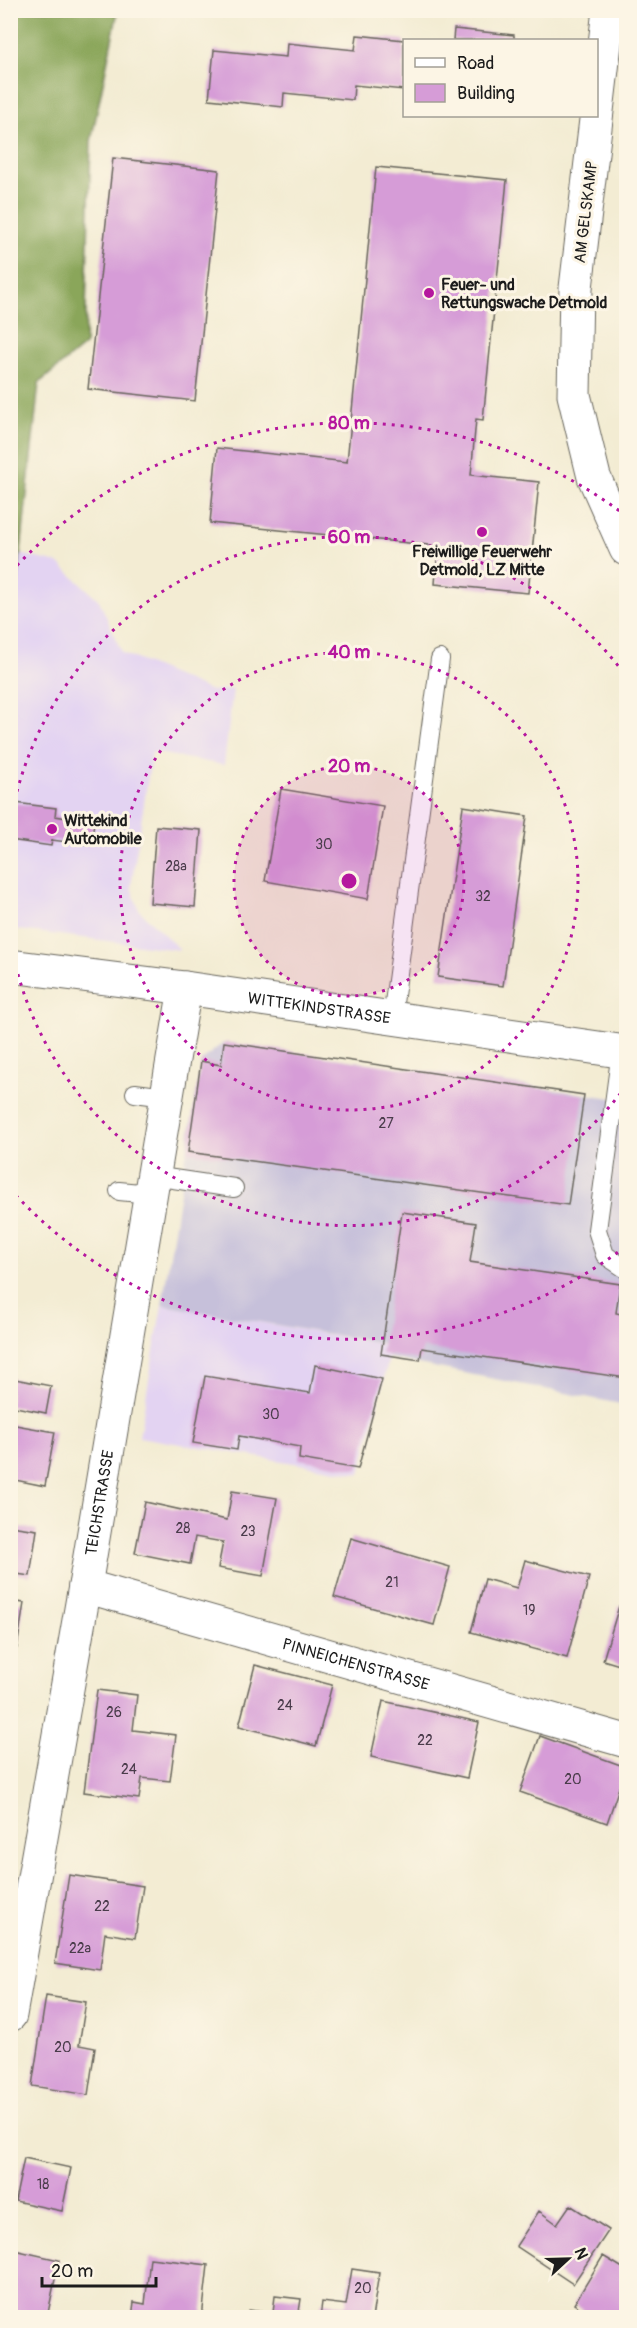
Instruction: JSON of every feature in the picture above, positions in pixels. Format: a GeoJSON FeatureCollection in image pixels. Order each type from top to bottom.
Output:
{"type":"FeatureCollection","features":[{"type":"Feature","properties":{"kind":"street","name":"AM GELSKAMP"},"geometry":{"type":"LineString","coordinates":[[598,103],[609,10]]}},
{"type":"Feature","properties":{"kind":"street","name":"AM GELSKAMP"},"geometry":{"type":"LineString","coordinates":[[596,117],[576,288],[574,395],[594,477],[627,549]]}},
{"type":"Feature","properties":{"kind":"street","name":"WITTEKINDSTRASSE"},"geometry":{"type":"LineString","coordinates":[[10,966],[185,988],[624,1052]]}},
{"type":"Feature","properties":{"kind":"street","name":"TEICHSTRASSE"},"geometry":{"type":"LineString","coordinates":[[10,2015],[85,1586],[141,1187],[150,1095],[185,988]]}},
{"type":"Feature","properties":{"kind":"street","name":"PINNEICHENSTRASSE"},"geometry":{"type":"LineString","coordinates":[[85,1586],[627,1741]]}},
{"type":"Feature","properties":{"kind":"lane"},"geometry":{"type":"LineString","coordinates":[[392,1018],[441,659]]}},
{"type":"Feature","properties":{"kind":"lane"},"geometry":{"type":"LineString","coordinates":[[624,1052],[597,1230],[605,1255],[627,1269]]}},
{"type":"Feature","properties":{"kind":"lane"},"geometry":{"type":"LineString","coordinates":[[141,1187],[234,1188]]}},
{"type":"Feature","properties":{"kind":"shaded area"},"geometry":{"type":"Polygon","coordinates":[[[20,554],[58,563],[99,600],[122,653],[211,691],[233,689],[224,765],[152,752],[131,887],[139,910],[180,950],[11,929],[10,643],[20,554]]]}},
{"type":"Feature","properties":{"kind":"shaded area"},"geometry":{"type":"Polygon","coordinates":[[[224,1042],[626,1100],[626,1405],[388,1358],[386,1344],[162,1305],[201,1061],[224,1042]]]}},
{"type":"Feature","properties":{"kind":"shaded area"},"geometry":{"type":"Polygon","coordinates":[[[162,1305],[392,1346],[360,1474],[139,1437],[162,1305]]]}},
{"type":"Feature","properties":{"kind":"green space"},"geometry":{"type":"Polygon","coordinates":[[[11,10],[118,11],[91,141],[85,345],[39,383],[11,643],[11,10]]]}},
{"type":"Feature","properties":{"kind":"building"},"geometry":{"type":"Polygon","coordinates":[[[454,29],[514,35],[514,39],[453,39],[454,29]]]}},
{"type":"Feature","properties":{"kind":"building"},"geometry":{"type":"Polygon","coordinates":[[[357,35],[403,40],[403,90],[354,85],[353,100],[284,93],[283,107],[209,99],[214,50],[286,57],[287,43],[355,50],[357,35]]]}},
{"type":"Feature","properties":{"kind":"building"},"geometry":{"type":"Polygon","coordinates":[[[113,158],[219,170],[195,401],[88,389],[113,158]]]}},
{"type":"Feature","properties":{"kind":"building","name":"Feuer- und Rettungswache Detmold"},"geometry":{"type":"Polygon","coordinates":[[[376,167],[507,180],[483,420],[476,419],[471,475],[539,482],[528,593],[435,584],[438,546],[210,523],[217,448],[347,462],[376,167]]]}},
{"type":"Feature","properties":{"kind":"building"},"geometry":{"type":"Polygon","coordinates":[[[281,789],[383,806],[368,899],[265,881],[281,789]]]}},
{"type":"Feature","properties":{"kind":"building","name":"Wittekind Automobile"},"geometry":{"type":"Polygon","coordinates":[[[15,803],[56,808],[55,816],[94,822],[91,845],[52,840],[51,846],[10,840],[15,803]]]}},
{"type":"Feature","properties":{"kind":"building"},"geometry":{"type":"Polygon","coordinates":[[[463,806],[527,816],[503,986],[438,977],[463,806]]]}},
{"type":"Feature","properties":{"kind":"building"},"geometry":{"type":"Polygon","coordinates":[[[156,826],[201,830],[195,907],[150,903],[156,826]]]}},
{"type":"Feature","properties":{"kind":"building"},"geometry":{"type":"Polygon","coordinates":[[[224,1042],[584,1095],[568,1205],[188,1152],[201,1061],[221,1065],[224,1042]]]}},
{"type":"Feature","properties":{"kind":"building"},"geometry":{"type":"Polygon","coordinates":[[[402,1212],[476,1223],[470,1262],[620,1284],[616,1313],[626,1315],[626,1378],[422,1348],[420,1360],[381,1354],[402,1212]]]}},
{"type":"Feature","properties":{"kind":"building"},"geometry":{"type":"Polygon","coordinates":[[[315,1365],[382,1379],[358,1469],[299,1459],[300,1447],[239,1436],[237,1450],[193,1443],[205,1376],[310,1393],[315,1365]]]}},
{"type":"Feature","properties":{"kind":"building"},"geometry":{"type":"Polygon","coordinates":[[[10,1378],[51,1386],[46,1413],[10,1406],[10,1378]]]}},
{"type":"Feature","properties":{"kind":"building"},"geometry":{"type":"Polygon","coordinates":[[[10,1424],[55,1432],[45,1486],[10,1479],[10,1424]]]}},
{"type":"Feature","properties":{"kind":"building"},"geometry":{"type":"Polygon","coordinates":[[[232,1491],[277,1498],[263,1576],[218,1568],[223,1542],[195,1537],[190,1564],[135,1553],[145,1502],[227,1520],[232,1491]]]}},
{"type":"Feature","properties":{"kind":"building"},"geometry":{"type":"Polygon","coordinates":[[[10,1526],[37,1530],[30,1576],[10,1573],[10,1526]]]}},
{"type":"Feature","properties":{"kind":"building"},"geometry":{"type":"Polygon","coordinates":[[[351,1538],[450,1567],[434,1625],[334,1597],[351,1538]]]}},
{"type":"Feature","properties":{"kind":"building"},"geometry":{"type":"Polygon","coordinates":[[[525,1560],[589,1577],[567,1658],[471,1632],[485,1579],[517,1588],[525,1560]]]}},
{"type":"Feature","properties":{"kind":"building"},"geometry":{"type":"Polygon","coordinates":[[[10,1601],[24,1603],[17,1648],[10,1647],[10,1601]]]}},
{"type":"Feature","properties":{"kind":"building"},"geometry":{"type":"Polygon","coordinates":[[[619,1606],[626,1609],[626,1667],[603,1660],[619,1606]]]}},
{"type":"Feature","properties":{"kind":"building"},"geometry":{"type":"Polygon","coordinates":[[[255,1665],[332,1685],[316,1746],[239,1726],[255,1665]]]}},
{"type":"Feature","properties":{"kind":"building"},"geometry":{"type":"Polygon","coordinates":[[[97,1690],[137,1695],[133,1730],[176,1735],[170,1781],[142,1778],[139,1799],[84,1792],[97,1690]]]}},
{"type":"Feature","properties":{"kind":"building"},"geometry":{"type":"Polygon","coordinates":[[[383,1701],[479,1722],[467,1778],[371,1757],[383,1701]]]}},
{"type":"Feature","properties":{"kind":"building"},"geometry":{"type":"Polygon","coordinates":[[[540,1736],[626,1767],[607,1823],[520,1792],[540,1736]]]}},
{"type":"Feature","properties":{"kind":"building"},"geometry":{"type":"Polygon","coordinates":[[[69,1875],[143,1886],[135,1938],[105,1933],[100,1970],[55,1963],[69,1875]]]}},
{"type":"Feature","properties":{"kind":"building"},"geometry":{"type":"Polygon","coordinates":[[[46,1996],[86,2002],[79,2045],[95,2048],[88,2095],[32,2086],[46,1996]]]}},
{"type":"Feature","properties":{"kind":"building"},"geometry":{"type":"Polygon","coordinates":[[[24,2158],[71,2168],[62,2211],[15,2201],[24,2158]]]}},
{"type":"Feature","properties":{"kind":"building"},"geometry":{"type":"Polygon","coordinates":[[[570,2205],[609,2230],[573,2284],[516,2246],[539,2211],[557,2224],[570,2205]]]}},
{"type":"Feature","properties":{"kind":"building"},"geometry":{"type":"Polygon","coordinates":[[[10,2249],[59,2260],[47,2318],[10,2318],[10,2249]]]}},
{"type":"Feature","properties":{"kind":"building"},"geometry":{"type":"Polygon","coordinates":[[[603,2256],[626,2270],[626,2318],[595,2318],[574,2304],[603,2256]]]}},
{"type":"Feature","properties":{"kind":"building"},"geometry":{"type":"Polygon","coordinates":[[[150,2258],[208,2265],[202,2318],[132,2318],[134,2302],[145,2304],[150,2258]]]}},
{"type":"Feature","properties":{"kind":"building"},"geometry":{"type":"Polygon","coordinates":[[[352,2269],[379,2273],[372,2318],[320,2318],[322,2302],[346,2305],[352,2269]]]}},
{"type":"Feature","properties":{"kind":"building"},"geometry":{"type":"Polygon","coordinates":[[[275,2296],[301,2299],[298,2318],[248,2318],[249,2310],[273,2313],[275,2296]]]}},
{"type":"Feature","properties":{"kind":"place","name":"Feuer- und Rettungswache Detmold"},"geometry":{"type":"Point","coordinates":[429,293]}},
{"type":"Feature","properties":{"kind":"place","name":"Freiwillige Feuerwehr Detmold, LZ Mitte"},"geometry":{"type":"Point","coordinates":[482,532]}},
{"type":"Feature","properties":{"kind":"place","name":"Wittekind Automobile"},"geometry":{"type":"Point","coordinates":[52,829]}}]}
